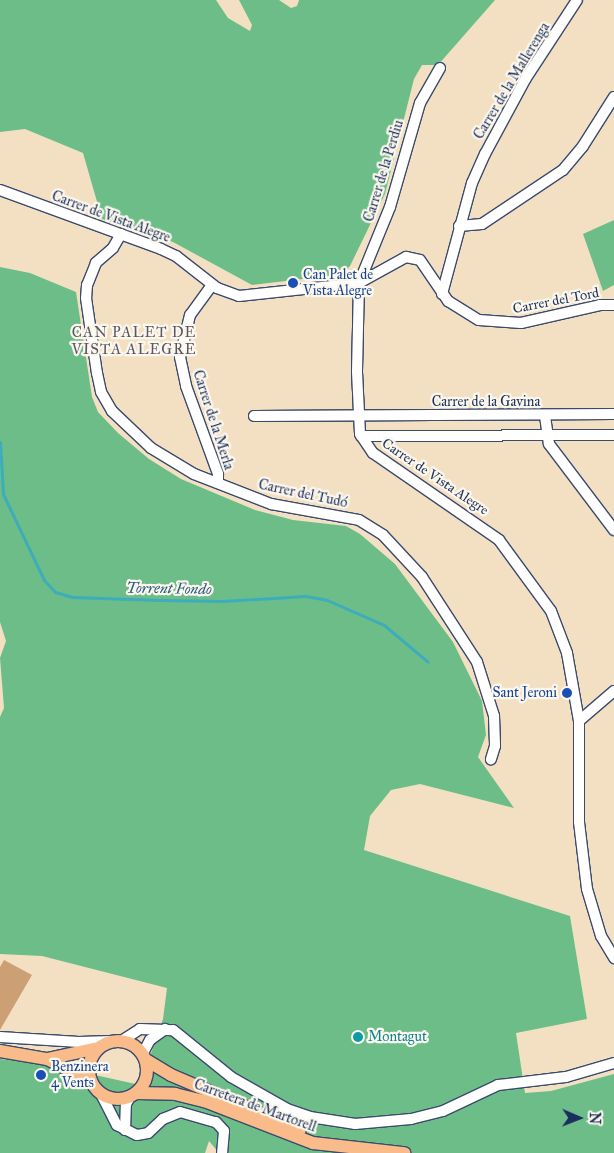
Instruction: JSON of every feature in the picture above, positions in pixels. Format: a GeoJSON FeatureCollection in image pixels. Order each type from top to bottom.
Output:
{"type":"FeatureCollection","features":[{"type":"Feature","properties":{"kind":"main road"},"geometry":{"type":"LineString","coordinates":[[47,1059],[98,1048],[117,1041]]}},
{"type":"Feature","properties":{"kind":"main road","name":"Carretera de Martorell"},"geometry":{"type":"LineString","coordinates":[[117,1041],[171,1075],[334,1144]]}},
{"type":"Feature","properties":{"kind":"main road"},"geometry":{"type":"LineString","coordinates":[[91,1081],[90,1061],[98,1048]]}},
{"type":"Feature","properties":{"kind":"main road"},"geometry":{"type":"LineString","coordinates":[[0,1051],[47,1059],[91,1081],[101,1094]]}},
{"type":"Feature","properties":{"kind":"main road"},"geometry":{"type":"LineString","coordinates":[[133,1095],[145,1082],[145,1057]]}},
{"type":"Feature","properties":{"kind":"main road","name":"Carretera de Martorell"},"geometry":{"type":"LineString","coordinates":[[101,1094],[115,1099],[133,1095],[186,1096],[313,1143],[404,1153]]}},
{"type":"Feature","properties":{"kind":"street","name":"Carrer de la Mallerenga"},"geometry":{"type":"LineString","coordinates":[[442,294],[472,182],[502,118],[577,0]]}},
{"type":"Feature","properties":{"kind":"street","name":"Carrer de la Perdiu"},"geometry":{"type":"LineString","coordinates":[[359,283],[390,207],[420,104],[440,68]]}},
{"type":"Feature","properties":{"kind":"street"},"geometry":{"type":"LineString","coordinates":[[459,226],[482,224],[563,170],[583,146],[614,97]]}},
{"type":"Feature","properties":{"kind":"street","name":"Carrer de Vista Alegre"},"geometry":{"type":"LineString","coordinates":[[0,190],[176,256],[212,285],[228,293],[250,296],[359,283]]}},
{"type":"Feature","properties":{"kind":"street","name":"Carrer del Tudó"},"geometry":{"type":"LineString","coordinates":[[121,234],[113,248],[96,263],[87,285],[89,327],[101,392],[112,411],[150,448],[178,466],[218,484],[271,504],[359,520],[390,542],[433,592],[477,662],[486,680],[494,716],[495,746],[491,759]]}},
{"type":"Feature","properties":{"kind":"street","name":"Carrer del Tord"},"geometry":{"type":"LineString","coordinates":[[359,283],[396,261],[414,257],[424,264],[442,294],[468,315],[494,323],[521,323],[600,305],[614,305]]}},
{"type":"Feature","properties":{"kind":"street"},"geometry":{"type":"LineString","coordinates":[[359,283],[358,414],[361,436],[614,435]]}},
{"type":"Feature","properties":{"kind":"street","name":"Carrer de la Merla"},"geometry":{"type":"LineString","coordinates":[[212,285],[190,315],[180,357],[186,386],[218,474],[218,484]]}},
{"type":"Feature","properties":{"kind":"street","name":"Carrer de la Gavina"},"geometry":{"type":"LineString","coordinates":[[254,416],[358,414],[545,416],[614,414]]}},
{"type":"Feature","properties":{"kind":"street"},"geometry":{"type":"LineString","coordinates":[[545,416],[546,435],[562,463],[614,530]]}},
{"type":"Feature","properties":{"kind":"street","name":"Carrer de Vista Alegre"},"geometry":{"type":"LineString","coordinates":[[361,436],[373,453],[488,530],[511,553],[539,592],[558,627],[567,653],[579,721],[579,822],[584,871],[601,936],[614,958]]}},
{"type":"Feature","properties":{"kind":"street"},"geometry":{"type":"LineString","coordinates":[[579,721],[614,691]]}},
{"type":"Feature","properties":{"kind":"street"},"geometry":{"type":"LineString","coordinates":[[0,1037],[117,1041],[140,1029],[165,1029],[177,1032],[231,1077],[287,1109],[310,1118],[355,1124],[411,1119],[443,1111],[498,1085],[566,1077],[614,1063]]}},
{"type":"Feature","properties":{"kind":"street"},"geometry":{"type":"LineString","coordinates":[[145,1057],[150,1040],[165,1029]]}},
{"type":"Feature","properties":{"kind":"street"},"geometry":{"type":"LineString","coordinates":[[101,1094],[114,1120],[125,1130],[137,1135],[148,1133],[171,1114],[189,1112],[221,1127],[225,1142],[222,1153]]}},
{"type":"Feature","properties":{"kind":"street"},"geometry":{"type":"LineString","coordinates":[[125,1130],[126,1104],[133,1095]]}},
{"type":"Feature","properties":{"kind":"green space"},"geometry":{"type":"Polygon","coordinates":[[[0,0],[216,0],[228,18],[250,31],[252,25],[239,0],[279,0],[291,8],[297,6],[299,0],[495,0],[438,65],[422,65],[414,79],[385,194],[350,266],[345,271],[328,276],[252,285],[173,242],[102,219],[83,153],[25,129],[0,132],[0,0]]]}},
{"type":"Feature","properties":{"kind":"green space"},"geometry":{"type":"Polygon","coordinates":[[[614,220],[614,285],[603,291],[583,234],[614,220]]]}},
{"type":"Feature","properties":{"kind":"green space"},"geometry":{"type":"Polygon","coordinates":[[[0,267],[30,273],[76,292],[92,397],[98,412],[118,433],[149,459],[181,479],[255,510],[293,520],[346,526],[360,534],[395,564],[453,642],[482,701],[486,735],[478,757],[514,808],[420,784],[391,790],[370,816],[364,850],[570,916],[587,1019],[516,1033],[525,1093],[551,1091],[614,1074],[614,1153],[219,1153],[209,1141],[205,1153],[0,1153],[0,1059],[41,1063],[140,1085],[163,1019],[167,988],[42,956],[0,954],[0,717],[4,708],[0,658],[6,641],[0,622],[0,267]]]}},
{"type":"Feature","properties":{"kind":"building"},"geometry":{"type":"Polygon","coordinates":[[[4,960],[32,975],[0,1030],[0,967],[4,960]]]}},
{"type":"Feature","properties":{"kind":"waterway","name":"Torrent Fondo"},"geometry":{"type":"LineString","coordinates":[[0,442],[3,494],[44,580],[55,592],[72,597],[159,600],[222,601],[305,596],[327,600],[384,625],[428,662]]}},
{"type":"Feature","properties":{"kind":"place","name":"Can Palet de Vista Alegre"},"geometry":{"type":"Point","coordinates":[293,283]}},
{"type":"Feature","properties":{"kind":"place","name":"Sant Jeroni"},"geometry":{"type":"Point","coordinates":[567,693]}},
{"type":"Feature","properties":{"kind":"place","name":"Montagut"},"geometry":{"type":"Point","coordinates":[358,1037]}},
{"type":"Feature","properties":{"kind":"place","name":"Benzinera 4 Vents"},"geometry":{"type":"Point","coordinates":[41,1075]}},
{"type":"Feature","properties":{"kind":"district","name":"CAN PALET DE VISTA ALEGRE"},"geometry":{"type":"Point","coordinates":[134,340]}}]}
